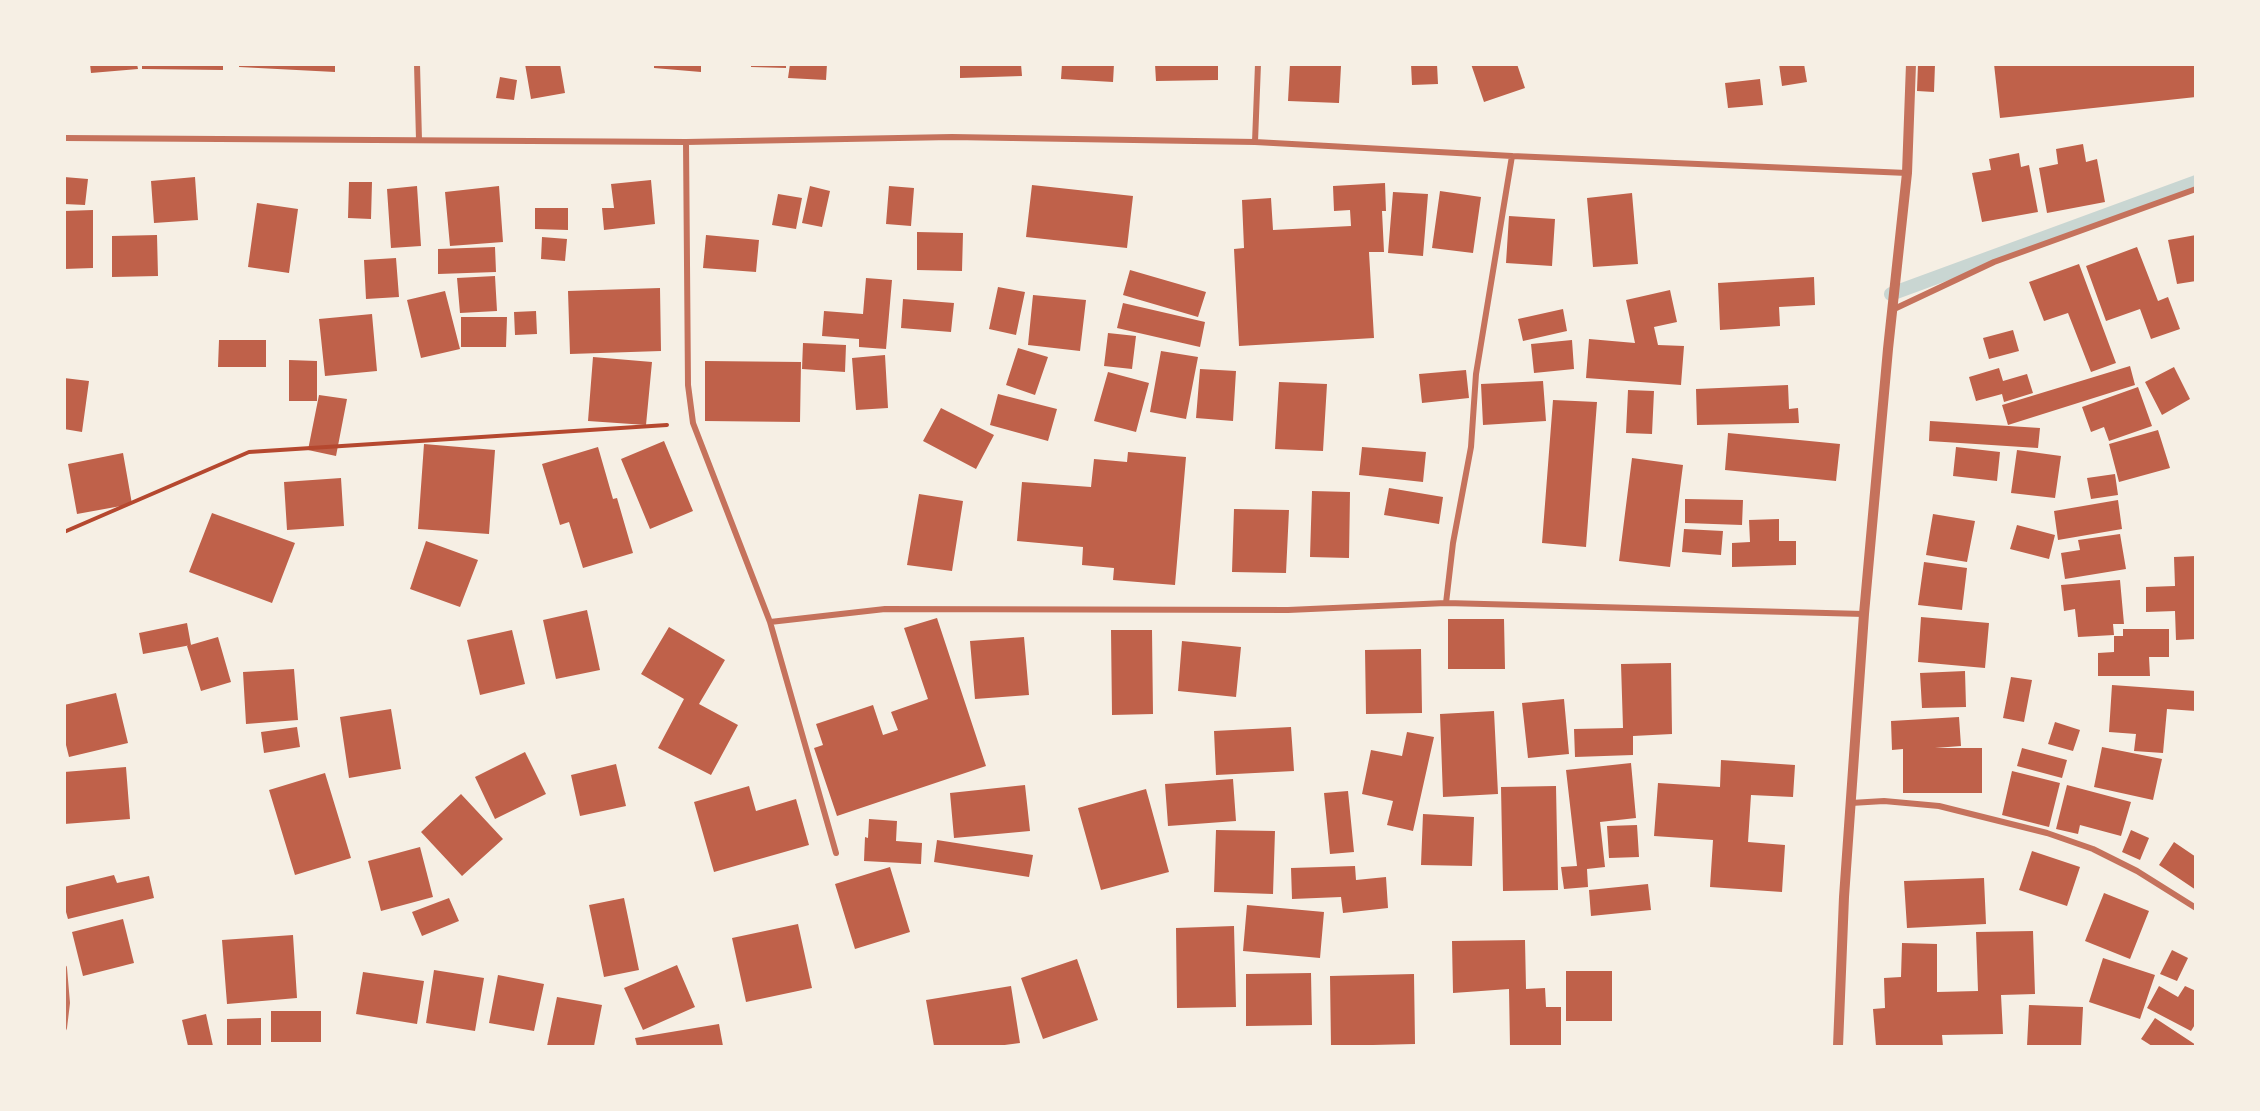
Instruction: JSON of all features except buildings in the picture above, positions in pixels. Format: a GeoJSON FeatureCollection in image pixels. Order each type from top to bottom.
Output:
{"type":"FeatureCollection","features":[{"type":"Feature","properties":{"kind":"street"},"geometry":{"type":"LineString","coordinates":[[417,64],[419,140]]}},
{"type":"Feature","properties":{"kind":"street"},"geometry":{"type":"LineString","coordinates":[[1255,142],[1258,64]]}},
{"type":"Feature","properties":{"kind":"street"},"geometry":{"type":"LineString","coordinates":[[1838,1047],[1844,897],[1864,615],[1907,173],[1911,64]]}},
{"type":"Feature","properties":{"kind":"street"},"geometry":{"type":"LineString","coordinates":[[64,138],[686,142],[952,137],[1255,142],[1907,173]]}},
{"type":"Feature","properties":{"kind":"street"},"geometry":{"type":"LineString","coordinates":[[686,142],[688,385],[693,423],[770,622],[836,853]]}},
{"type":"Feature","properties":{"kind":"street"},"geometry":{"type":"LineString","coordinates":[[1446,603],[1453,543],[1471,447],[1476,374],[1512,156]]}},
{"type":"Feature","properties":{"kind":"street"},"geometry":{"type":"LineString","coordinates":[[1892,310],[1994,262],[2196,189]]}},
{"type":"Feature","properties":{"kind":"street"},"geometry":{"type":"LineString","coordinates":[[770,622],[885,609],[1288,610],[1446,603],[1864,615]]}},
{"type":"Feature","properties":{"kind":"street"},"geometry":{"type":"LineString","coordinates":[[1851,803],[1884,801],[1939,806],[2047,833],[2093,849],[2137,871],[2196,908]]}},
{"type":"Feature","properties":{"kind":"street"},"geometry":{"type":"LineString","coordinates":[[64,968],[67,1003],[64,1028]]}},
{"type":"Feature","properties":{"kind":"path"},"geometry":{"type":"LineString","coordinates":[[64,532],[249,452],[693,423]]}},
{"type":"Feature","properties":{"kind":"waterway"},"geometry":{"type":"LineString","coordinates":[[1891,294],[2196,182]]}}]}
